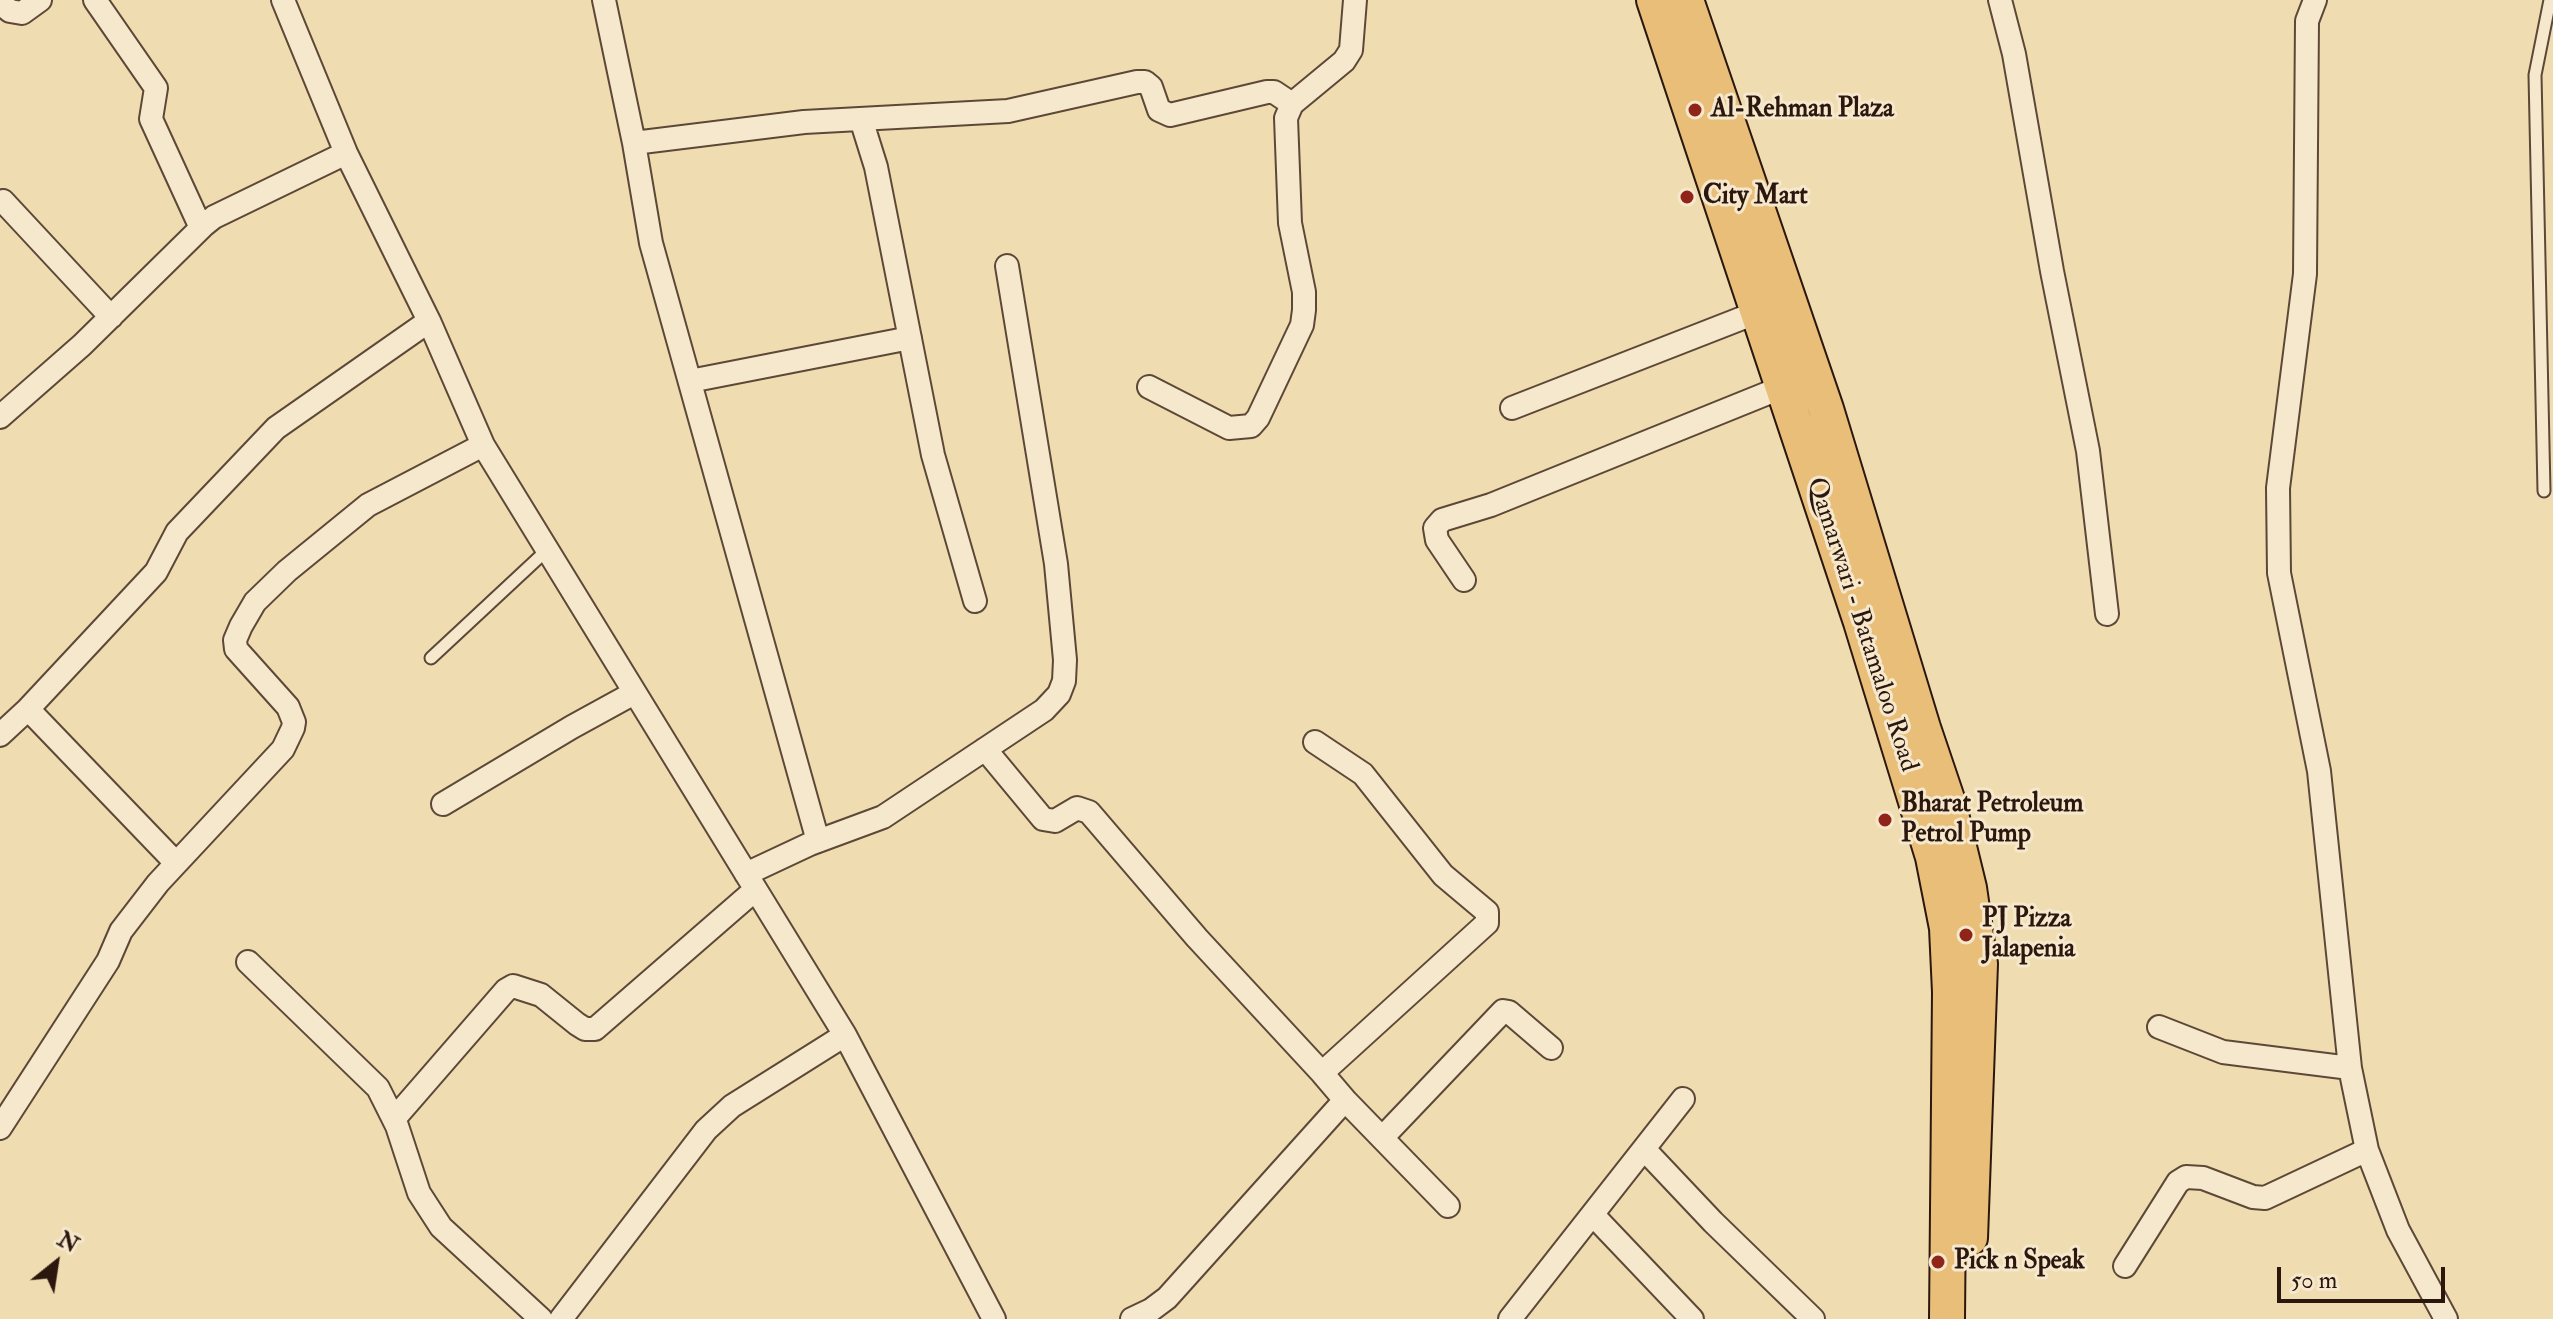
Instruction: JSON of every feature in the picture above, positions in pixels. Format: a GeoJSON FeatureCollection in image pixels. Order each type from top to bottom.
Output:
{"type":"FeatureCollection","features":[{"type":"Feature","properties":{"kind":"main road","name":"Qamarwari - Batamaloo Road"},"geometry":{"type":"LineString","coordinates":[[1654,0],[1783,387],[1933,857],[1947,928],[1950,992],[1947,1319]]}},
{"type":"Feature","properties":{"kind":"main road","name":"Qamarwari - Batamaloo Road"},"geometry":{"type":"LineString","coordinates":[[1686,0],[1826,409],[1948,802],[1969,888],[1980,964],[1967,1319]]}},
{"type":"Feature","properties":{"kind":"street"},"geometry":{"type":"LineString","coordinates":[[0,3],[10,11],[22,13],[40,0]]}},
{"type":"Feature","properties":{"kind":"street"},"geometry":{"type":"LineString","coordinates":[[95,0],[156,88],[151,119],[201,228]]}},
{"type":"Feature","properties":{"kind":"street"},"geometry":{"type":"LineString","coordinates":[[283,0],[346,153],[429,321],[483,445],[845,1035],[994,1319]]}},
{"type":"Feature","properties":{"kind":"street"},"geometry":{"type":"LineString","coordinates":[[604,0],[651,243],[818,841]]}},
{"type":"Feature","properties":{"kind":"street"},"geometry":{"type":"LineString","coordinates":[[1149,387],[1229,428],[1251,426],[1258,418],[1302,325],[1304,310],[1304,292],[1290,223],[1286,118],[1292,104],[1344,61],[1351,50],[1355,0]]}},
{"type":"Feature","properties":{"kind":"street"},"geometry":{"type":"LineString","coordinates":[[2000,0],[2014,54],[2088,451],[2107,614]]}},
{"type":"Feature","properties":{"kind":"street"},"geometry":{"type":"LineString","coordinates":[[2310,3],[2307,21],[2305,274],[2278,488],[2279,573],[2319,771],[2350,1068],[2367,1150],[2398,1230],[2446,1319]]}},
{"type":"Feature","properties":{"kind":"street"},"geometry":{"type":"LineString","coordinates":[[634,143],[804,122],[1008,111],[1137,82],[1145,82],[1151,87],[1159,110],[1170,115],[1267,92],[1274,92],[1292,104]]}},
{"type":"Feature","properties":{"kind":"street"},"geometry":{"type":"LineString","coordinates":[[861,119],[876,167],[933,455],[975,601]]}},
{"type":"Feature","properties":{"kind":"street"},"geometry":{"type":"LineString","coordinates":[[0,417],[42,382],[214,217],[346,153]]}},
{"type":"Feature","properties":{"kind":"street"},"geometry":{"type":"LineString","coordinates":[[3,201],[111,317]]}},
{"type":"Feature","properties":{"kind":"street"},"geometry":{"type":"LineString","coordinates":[[394,1119],[506,990],[513,986],[541,995],[577,1024],[585,1029],[595,1029],[750,882],[818,841],[883,817],[1044,710],[1059,694],[1064,681],[1065,660],[1056,564],[1007,266]]}},
{"type":"Feature","properties":{"kind":"street"},"geometry":{"type":"LineString","coordinates":[[1512,408],[1758,312]]}},
{"type":"Feature","properties":{"kind":"street"},"geometry":{"type":"LineString","coordinates":[[0,735],[156,572],[177,532],[276,428],[429,321]]}},
{"type":"Feature","properties":{"kind":"street"},"geometry":{"type":"LineString","coordinates":[[690,381],[910,338]]}},
{"type":"Feature","properties":{"kind":"street"},"geometry":{"type":"LineString","coordinates":[[1464,580],[1437,540],[1435,528],[1442,520],[1491,505],[1783,387]]}},
{"type":"Feature","properties":{"kind":"street"},"geometry":{"type":"LineString","coordinates":[[0,1128],[108,961],[121,931],[176,863],[283,749],[294,722],[288,707],[236,649],[235,640],[255,602],[287,571],[368,505],[483,445]]}},
{"type":"Feature","properties":{"kind":"street"},"geometry":{"type":"LineString","coordinates":[[443,804],[634,693]]}},
{"type":"Feature","properties":{"kind":"street"},"geometry":{"type":"LineString","coordinates":[[28,709],[176,863]]}},
{"type":"Feature","properties":{"kind":"street"},"geometry":{"type":"LineString","coordinates":[[1315,742],[1363,774],[1443,875],[1481,907],[1488,917],[1481,930],[1322,1073]]}},
{"type":"Feature","properties":{"kind":"street"},"geometry":{"type":"LineString","coordinates":[[985,749],[1043,819],[1055,821],[1077,808],[1089,812],[1197,938],[1345,1100],[1448,1206]]}},
{"type":"Feature","properties":{"kind":"street"},"geometry":{"type":"LineString","coordinates":[[248,962],[378,1088],[394,1119],[419,1193],[441,1227],[541,1319]]}},
{"type":"Feature","properties":{"kind":"street"},"geometry":{"type":"LineString","coordinates":[[1382,1138],[1503,1011],[1509,1012],[1551,1048]]}},
{"type":"Feature","properties":{"kind":"street"},"geometry":{"type":"LineString","coordinates":[[2159,1027],[2223,1052],[2350,1068]]}},
{"type":"Feature","properties":{"kind":"street"},"geometry":{"type":"LineString","coordinates":[[561,1319],[706,1130],[732,1106],[845,1035]]}},
{"type":"Feature","properties":{"kind":"street"},"geometry":{"type":"LineString","coordinates":[[1510,1319],[1683,1099]]}},
{"type":"Feature","properties":{"kind":"street"},"geometry":{"type":"LineString","coordinates":[[1132,1319],[1167,1298],[1345,1100]]}},
{"type":"Feature","properties":{"kind":"street"},"geometry":{"type":"LineString","coordinates":[[1644,1149],[1713,1222],[1813,1319]]}},
{"type":"Feature","properties":{"kind":"street"},"geometry":{"type":"LineString","coordinates":[[2125,1266],[2178,1182],[2186,1177],[2203,1178],[2253,1197],[2265,1198],[2367,1150]]}},
{"type":"Feature","properties":{"kind":"street"},"geometry":{"type":"LineString","coordinates":[[1593,1215],[1692,1319]]}},
{"type":"Feature","properties":{"kind":"lane"},"geometry":{"type":"LineString","coordinates":[[2544,491],[2535,75],[2550,0]]}},
{"type":"Feature","properties":{"kind":"lane"},"geometry":{"type":"LineString","coordinates":[[431,658],[547,550]]}},
{"type":"Feature","properties":{"kind":"place","name":"Al-Rehman Plaza"},"geometry":{"type":"Point","coordinates":[1695,110]}},
{"type":"Feature","properties":{"kind":"place","name":"City Mart"},"geometry":{"type":"Point","coordinates":[1687,197]}},
{"type":"Feature","properties":{"kind":"place","name":"Bharat Petroleum Petrol Pump"},"geometry":{"type":"Point","coordinates":[1885,820]}},
{"type":"Feature","properties":{"kind":"place","name":"PJ Pizza Jalapenia"},"geometry":{"type":"Point","coordinates":[1966,935]}},
{"type":"Feature","properties":{"kind":"place","name":"Pick n Speak"},"geometry":{"type":"Point","coordinates":[1938,1262]}}]}
